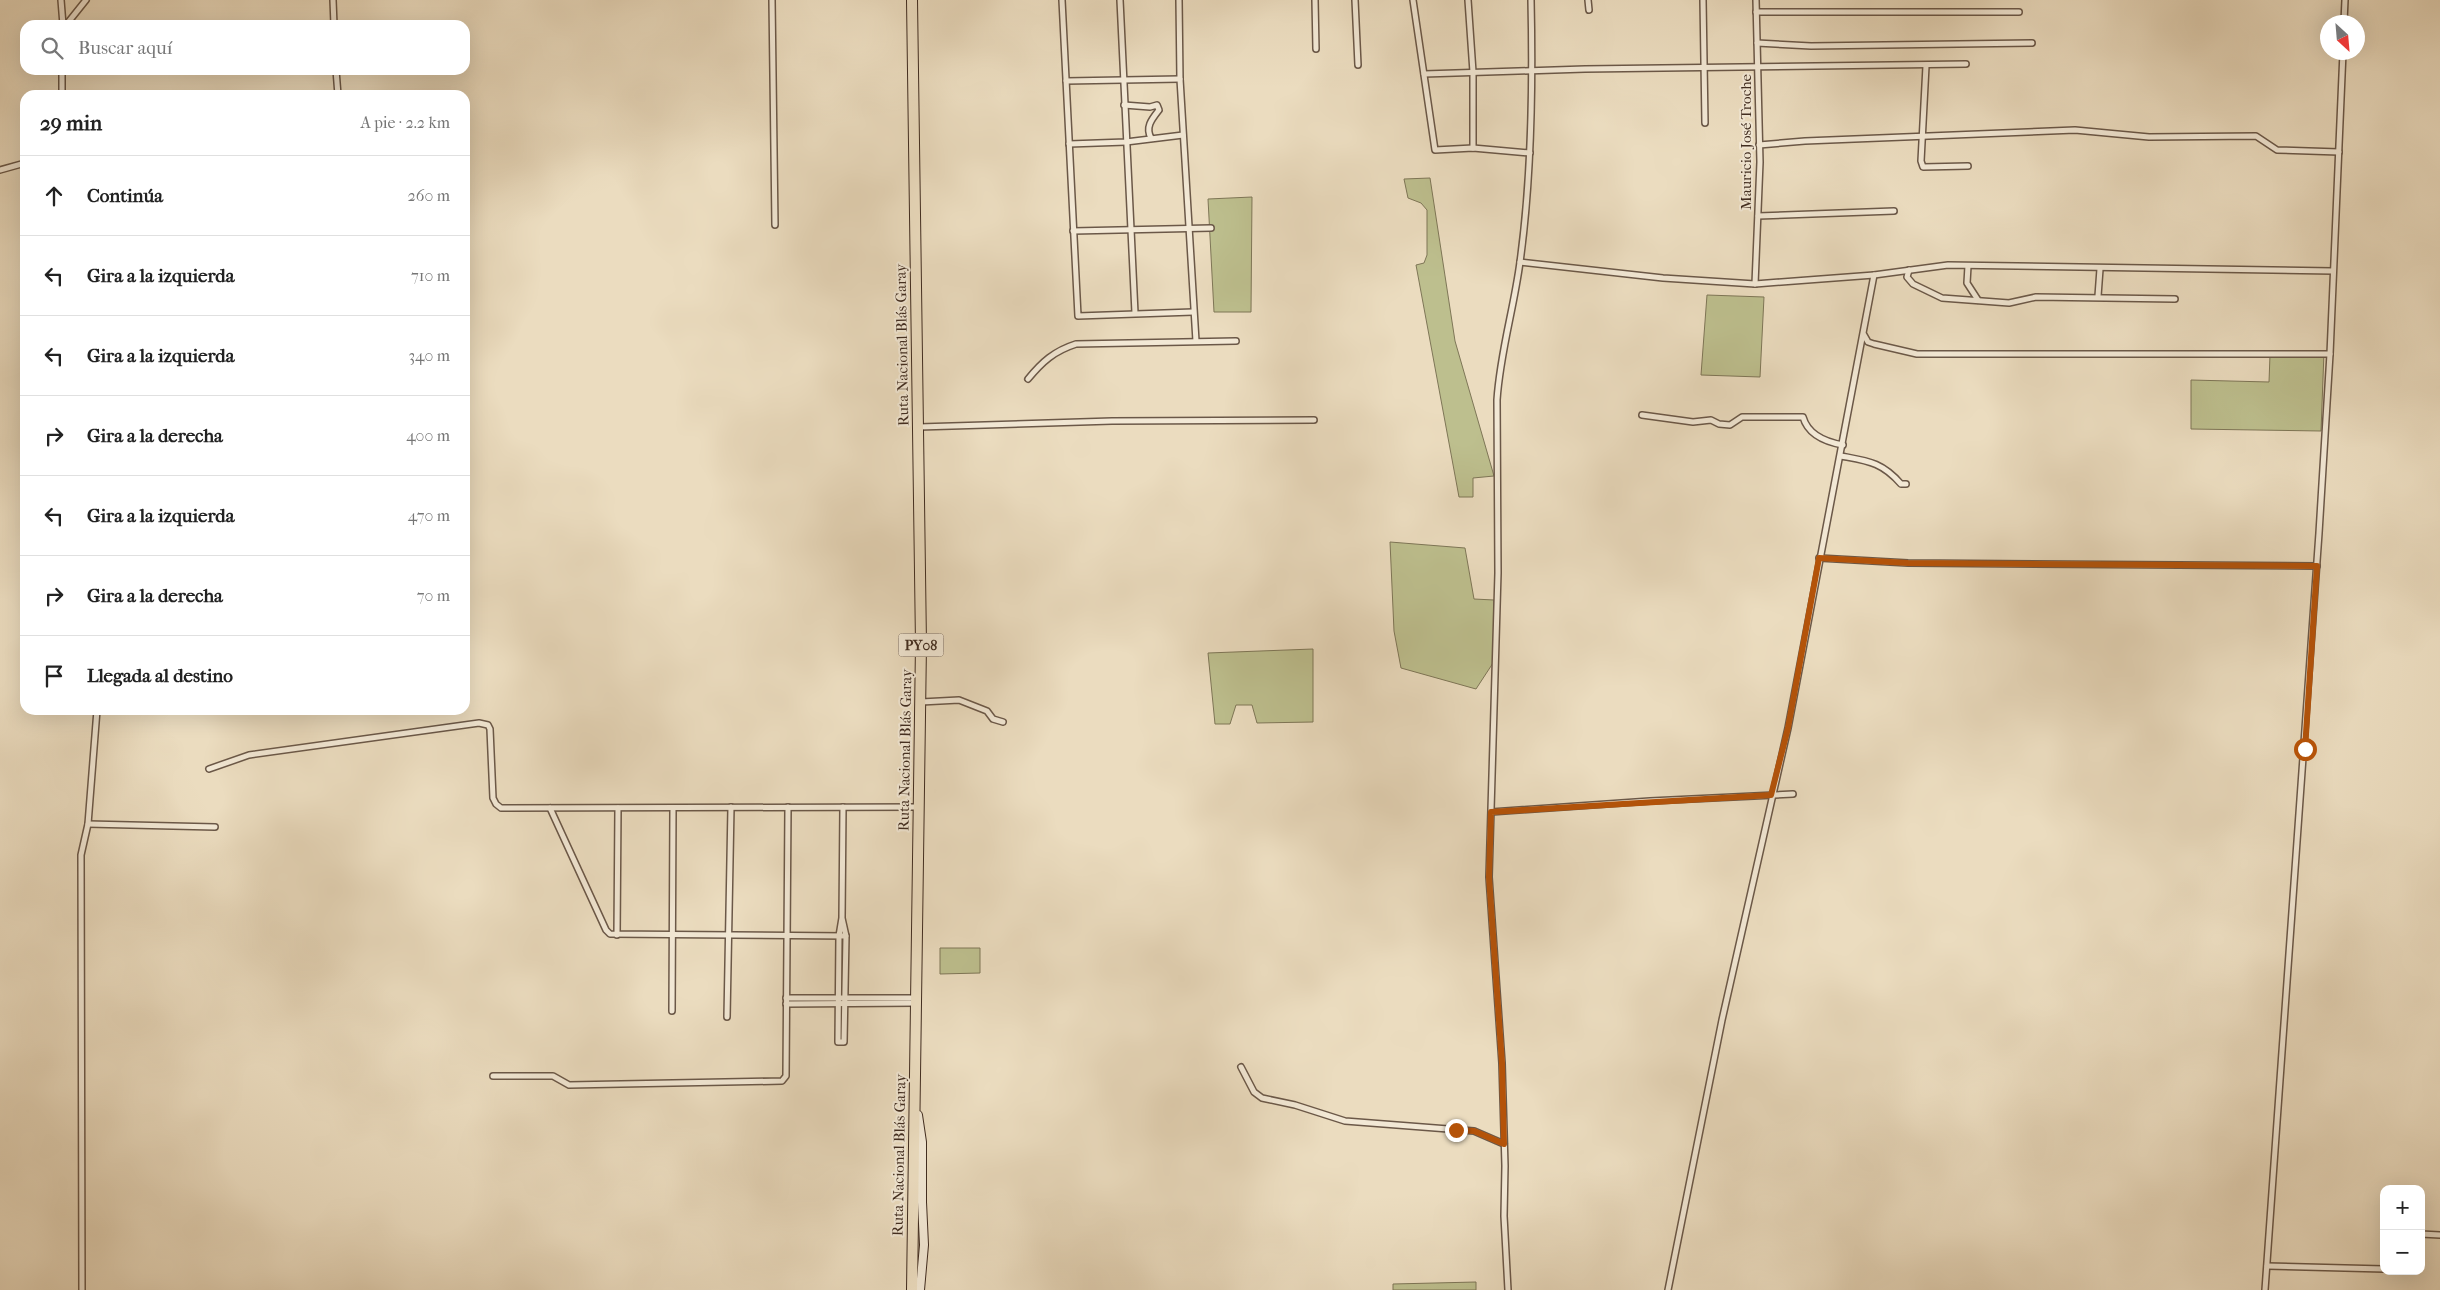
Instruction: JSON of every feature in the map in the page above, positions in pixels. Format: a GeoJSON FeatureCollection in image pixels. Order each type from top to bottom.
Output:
{"type":"FeatureCollection","features":[{"type":"Feature","properties":{"kind":"highway","name":"Ruta Nacional Blás Garay"},"geometry":{"type":"LineString","coordinates":[[912,0],[919,427],[921,702],[912,1290]]}},
{"type":"Feature","properties":{"kind":"street"},"geometry":{"type":"LineString","coordinates":[[61,0],[63,20]]}},
{"type":"Feature","properties":{"kind":"street"},"geometry":{"type":"LineString","coordinates":[[68,20],[86,0]]}},
{"type":"Feature","properties":{"kind":"street"},"geometry":{"type":"LineString","coordinates":[[333,0],[334,20]]}},
{"type":"Feature","properties":{"kind":"street"},"geometry":{"type":"LineString","coordinates":[[772,0],[775,225]]}},
{"type":"Feature","properties":{"kind":"street"},"geometry":{"type":"LineString","coordinates":[[1062,0],[1078,316],[1193,312]]}},
{"type":"Feature","properties":{"kind":"street"},"geometry":{"type":"LineString","coordinates":[[1120,0],[1135,314]]}},
{"type":"Feature","properties":{"kind":"street"},"geometry":{"type":"LineString","coordinates":[[1179,0],[1180,79],[1196,341]]}},
{"type":"Feature","properties":{"kind":"street"},"geometry":{"type":"LineString","coordinates":[[1316,0],[1316,49]]}},
{"type":"Feature","properties":{"kind":"street"},"geometry":{"type":"LineString","coordinates":[[1355,0],[1358,65]]}},
{"type":"Feature","properties":{"kind":"street"},"geometry":{"type":"LineString","coordinates":[[1413,0],[1435,150],[1473,148],[1530,153]]}},
{"type":"Feature","properties":{"kind":"street"},"geometry":{"type":"LineString","coordinates":[[1468,0],[1473,72],[1473,148]]}},
{"type":"Feature","properties":{"kind":"street"},"geometry":{"type":"LineString","coordinates":[[1508,1290],[1504,1216],[1502,1063],[1489,877],[1498,577],[1497,400],[1498,374],[1520,262],[1530,153],[1533,70],[1531,0]]}},
{"type":"Feature","properties":{"kind":"street"},"geometry":{"type":"LineString","coordinates":[[1588,0],[1589,10]]}},
{"type":"Feature","properties":{"kind":"street"},"geometry":{"type":"LineString","coordinates":[[1703,0],[1705,123]]}},
{"type":"Feature","properties":{"kind":"street","name":"Mauricio José Troche"},"geometry":{"type":"LineString","coordinates":[[1755,284],[1759,145],[1756,0]]}},
{"type":"Feature","properties":{"kind":"street"},"geometry":{"type":"LineString","coordinates":[[2344,15],[2345,0]]}},
{"type":"Feature","properties":{"kind":"street"},"geometry":{"type":"LineString","coordinates":[[1756,12],[2019,12]]}},
{"type":"Feature","properties":{"kind":"street"},"geometry":{"type":"LineString","coordinates":[[1757,43],[1811,46],[2032,43]]}},
{"type":"Feature","properties":{"kind":"street"},"geometry":{"type":"LineString","coordinates":[[2266,1290],[2317,566],[2330,354],[2343,60]]}},
{"type":"Feature","properties":{"kind":"street"},"geometry":{"type":"LineString","coordinates":[[1424,74],[1533,70],[1966,64]]}},
{"type":"Feature","properties":{"kind":"street"},"geometry":{"type":"LineString","coordinates":[[1926,66],[1921,161],[1923,167],[1968,166]]}},
{"type":"Feature","properties":{"kind":"street"},"geometry":{"type":"LineString","coordinates":[[62,75],[62,90]]}},
{"type":"Feature","properties":{"kind":"street"},"geometry":{"type":"LineString","coordinates":[[336,75],[338,90]]}},
{"type":"Feature","properties":{"kind":"street"},"geometry":{"type":"LineString","coordinates":[[1066,81],[1180,79]]}},
{"type":"Feature","properties":{"kind":"street"},"geometry":{"type":"LineString","coordinates":[[1124,105],[1150,108],[1157,105],[1159,110],[1150,122],[1149,134],[1151,138]]}},
{"type":"Feature","properties":{"kind":"street"},"geometry":{"type":"LineString","coordinates":[[1759,145],[1805,141],[2075,130],[2149,137],[2256,136],[2277,150],[2339,152]]}},
{"type":"Feature","properties":{"kind":"street"},"geometry":{"type":"LineString","coordinates":[[1069,144],[1126,142],[1184,134]]}},
{"type":"Feature","properties":{"kind":"street"},"geometry":{"type":"LineString","coordinates":[[0,170],[20,165]]}},
{"type":"Feature","properties":{"kind":"street"},"geometry":{"type":"LineString","coordinates":[[1758,216],[1894,211]]}},
{"type":"Feature","properties":{"kind":"street"},"geometry":{"type":"LineString","coordinates":[[1073,232],[1211,228]]}},
{"type":"Feature","properties":{"kind":"street"},"geometry":{"type":"LineString","coordinates":[[1520,262],[1663,278],[1755,284],[1874,275],[1948,265],[2100,269],[2333,271]]}},
{"type":"Feature","properties":{"kind":"street"},"geometry":{"type":"LineString","coordinates":[[1968,266],[1967,283],[1971,292],[1979,300]]}},
{"type":"Feature","properties":{"kind":"street"},"geometry":{"type":"LineString","coordinates":[[2098,296],[2100,269]]}},
{"type":"Feature","properties":{"kind":"street"},"geometry":{"type":"LineString","coordinates":[[1909,270],[1907,277],[1913,284],[1942,298],[2009,304],[2036,297],[2098,296],[2175,299]]}},
{"type":"Feature","properties":{"kind":"street"},"geometry":{"type":"LineString","coordinates":[[1668,1290],[1722,1020],[1771,795],[1788,728],[1874,275]]}},
{"type":"Feature","properties":{"kind":"street"},"geometry":{"type":"LineString","coordinates":[[1864,335],[1868,342],[1917,354],[2330,354]]}},
{"type":"Feature","properties":{"kind":"street"},"geometry":{"type":"LineString","coordinates":[[1028,379],[1044,360],[1061,349],[1076,344],[1236,341]]}},
{"type":"Feature","properties":{"kind":"street"},"geometry":{"type":"LineString","coordinates":[[1642,415],[1693,422],[1711,420],[1719,424],[1730,425],[1742,417],[1749,416],[1803,417],[1806,426],[1812,432],[1832,443],[1843,445]]}},
{"type":"Feature","properties":{"kind":"street"},"geometry":{"type":"LineString","coordinates":[[919,427],[1112,421],[1314,420]]}},
{"type":"Feature","properties":{"kind":"street"},"geometry":{"type":"LineString","coordinates":[[1841,456],[1871,462],[1891,472],[1901,484],[1906,484]]}},
{"type":"Feature","properties":{"kind":"street"},"geometry":{"type":"LineString","coordinates":[[1819,558],[1908,563],[2317,566]]}},
{"type":"Feature","properties":{"kind":"street"},"geometry":{"type":"LineString","coordinates":[[921,702],[959,700],[986,711],[992,719],[1003,722]]}},
{"type":"Feature","properties":{"kind":"street"},"geometry":{"type":"LineString","coordinates":[[82,1290],[81,855],[88,824],[97,715]]}},
{"type":"Feature","properties":{"kind":"street"},"geometry":{"type":"LineString","coordinates":[[209,769],[249,755],[479,723],[488,725],[490,729],[493,798],[501,808],[920,807]]}},
{"type":"Feature","properties":{"kind":"street"},"geometry":{"type":"LineString","coordinates":[[1491,812],[1793,794]]}},
{"type":"Feature","properties":{"kind":"street"},"geometry":{"type":"LineString","coordinates":[[727,1017],[731,807]]}},
{"type":"Feature","properties":{"kind":"street"},"geometry":{"type":"LineString","coordinates":[[494,1076],[553,1076],[569,1085],[782,1080],[786,1076],[788,807]]}},
{"type":"Feature","properties":{"kind":"street"},"geometry":{"type":"LineString","coordinates":[[842,918],[846,936],[844,1042],[838,1042],[843,807]]}},
{"type":"Feature","properties":{"kind":"street"},"geometry":{"type":"LineString","coordinates":[[550,808],[606,930],[617,935],[846,936]]}},
{"type":"Feature","properties":{"kind":"street"},"geometry":{"type":"LineString","coordinates":[[617,935],[618,808]]}},
{"type":"Feature","properties":{"kind":"street"},"geometry":{"type":"LineString","coordinates":[[672,1011],[674,808]]}},
{"type":"Feature","properties":{"kind":"street"},"geometry":{"type":"LineString","coordinates":[[88,824],[215,826]]}},
{"type":"Feature","properties":{"kind":"street"},"geometry":{"type":"LineString","coordinates":[[786,1001],[916,1000]]}},
{"type":"Feature","properties":{"kind":"street"},"geometry":{"type":"LineString","coordinates":[[1241,1067],[1254,1092],[1262,1098],[1295,1105],[1345,1121],[1474,1131],[1504,1144]]}},
{"type":"Feature","properties":{"kind":"street"},"geometry":{"type":"LineString","coordinates":[[914,1109],[918,1113],[922,1142],[924,1244],[920,1290]]}},
{"type":"Feature","properties":{"kind":"street"},"geometry":{"type":"LineString","coordinates":[[2425,1234],[2440,1234]]}},
{"type":"Feature","properties":{"kind":"street"},"geometry":{"type":"LineString","coordinates":[[2267,1266],[2380,1269]]}},
{"type":"Feature","properties":{"kind":"green space"},"geometry":{"type":"Polygon","coordinates":[[[1430,178],[1455,341],[1494,476],[1473,478],[1473,497],[1459,497],[1416,265],[1424,263],[1427,255],[1427,210],[1421,203],[1408,198],[1404,179],[1430,178]]]}},
{"type":"Feature","properties":{"kind":"green space"},"geometry":{"type":"Polygon","coordinates":[[[1252,197],[1251,312],[1214,312],[1208,199],[1252,197]]]}},
{"type":"Feature","properties":{"kind":"green space"},"geometry":{"type":"Polygon","coordinates":[[[1707,295],[1764,297],[1760,377],[1701,375],[1707,295]]]}},
{"type":"Feature","properties":{"kind":"green space"},"geometry":{"type":"Polygon","coordinates":[[[2324,352],[2321,431],[2191,429],[2191,380],[2269,382],[2270,355],[2324,352]]]}},
{"type":"Feature","properties":{"kind":"green space"},"geometry":{"type":"Polygon","coordinates":[[[1390,542],[1465,548],[1474,599],[1494,600],[1493,663],[1476,689],[1401,668],[1394,631],[1390,542]]]}},
{"type":"Feature","properties":{"kind":"green space"},"geometry":{"type":"Polygon","coordinates":[[[1313,649],[1313,722],[1257,723],[1252,705],[1236,705],[1230,724],[1215,724],[1208,653],[1313,649]]]}},
{"type":"Feature","properties":{"kind":"green space"},"geometry":{"type":"Polygon","coordinates":[[[940,948],[980,948],[980,973],[940,974],[940,948]]]}},
{"type":"Feature","properties":{"kind":"green space"},"geometry":{"type":"Polygon","coordinates":[[[1476,1282],[1476,1290],[1393,1290],[1393,1284],[1476,1282]]]}},
{"type":"Feature","properties":{"kind":"route"},"geometry":{"type":"LineString","coordinates":[[1456,1130],[1474,1131],[1504,1144],[1502,1063],[1489,877],[1491,812],[1771,795],[1788,728],[1819,558],[1908,563],[2317,566],[2305,749]]}}]}
